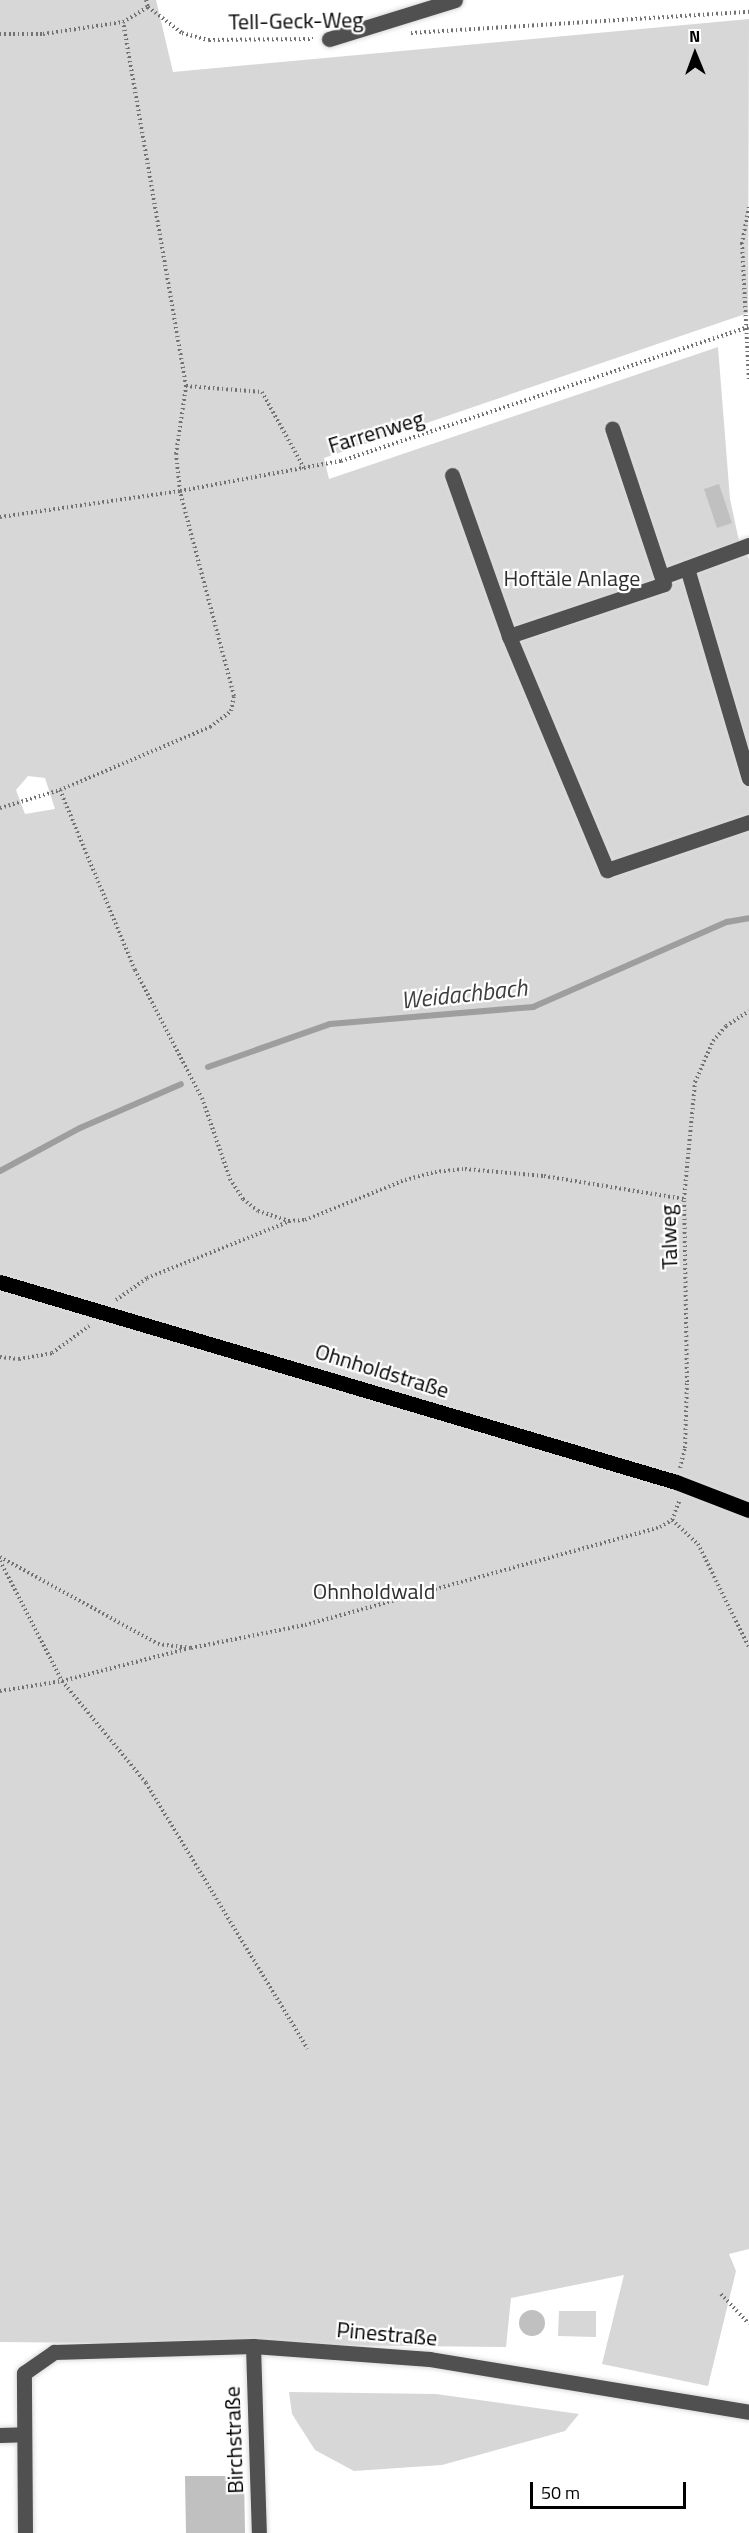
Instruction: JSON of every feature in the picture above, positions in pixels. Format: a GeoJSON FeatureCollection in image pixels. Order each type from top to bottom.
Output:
{"type":"FeatureCollection","features":[{"type":"Feature","properties":{"kind":"main road","name":"Ohnholdstraße"},"geometry":{"type":"LineString","coordinates":[[0,1282],[680,1483],[749,1510]]}},
{"type":"Feature","properties":{"kind":"street"},"geometry":{"type":"LineString","coordinates":[[329,39],[455,0]]}},
{"type":"Feature","properties":{"kind":"street"},"geometry":{"type":"LineString","coordinates":[[509,636],[664,584],[612,428]]}},
{"type":"Feature","properties":{"kind":"street"},"geometry":{"type":"LineString","coordinates":[[452,475],[509,636],[607,870],[749,822]]}},
{"type":"Feature","properties":{"kind":"street"},"geometry":{"type":"LineString","coordinates":[[662,577],[749,545]]}},
{"type":"Feature","properties":{"kind":"street"},"geometry":{"type":"LineString","coordinates":[[687,568],[749,778]]}},
{"type":"Feature","properties":{"kind":"street","name":"Pinestraße"},"geometry":{"type":"LineString","coordinates":[[24,2434],[24,2373],[54,2352],[253,2346],[430,2360],[749,2412]]}},
{"type":"Feature","properties":{"kind":"street","name":"Birchstraße"},"geometry":{"type":"LineString","coordinates":[[253,2346],[259,2533]]}},
{"type":"Feature","properties":{"kind":"street"},"geometry":{"type":"LineString","coordinates":[[0,2435],[24,2434],[25,2533]]}},
{"type":"Feature","properties":{"kind":"path"},"geometry":{"type":"LineString","coordinates":[[0,34],[43,34],[123,22],[148,7],[146,0]]}},
{"type":"Feature","properties":{"kind":"path","name":"Tell-Geck-Weg"},"geometry":{"type":"LineString","coordinates":[[148,7],[182,33],[209,40],[329,39]]}},
{"type":"Feature","properties":{"kind":"path"},"geometry":{"type":"LineString","coordinates":[[398,34],[749,12]]}},
{"type":"Feature","properties":{"kind":"path"},"geometry":{"type":"LineString","coordinates":[[0,808],[60,790],[210,727],[231,711],[234,696],[180,491],[176,454],[186,386],[123,22]]}},
{"type":"Feature","properties":{"kind":"path"},"geometry":{"type":"LineString","coordinates":[[749,207],[741,243],[748,314],[749,381]]}},
{"type":"Feature","properties":{"kind":"path","name":"Farrenweg"},"geometry":{"type":"LineString","coordinates":[[0,517],[305,470],[747,328]]}},
{"type":"Feature","properties":{"kind":"path"},"geometry":{"type":"LineString","coordinates":[[186,386],[262,392],[305,470]]}},
{"type":"Feature","properties":{"kind":"path"},"geometry":{"type":"LineString","coordinates":[[60,790],[135,970],[202,1098],[230,1179],[243,1199],[258,1211],[289,1221]]}},
{"type":"Feature","properties":{"kind":"path","name":"Talweg"},"geometry":{"type":"LineString","coordinates":[[672,1520],[685,1448],[684,1199],[695,1082],[713,1041],[726,1026],[749,1011]]}},
{"type":"Feature","properties":{"kind":"path"},"geometry":{"type":"LineString","coordinates":[[0,1357],[19,1359],[52,1353],[147,1278],[289,1221],[327,1213],[435,1172],[465,1169],[523,1173],[684,1199]]}},
{"type":"Feature","properties":{"kind":"path"},"geometry":{"type":"LineString","coordinates":[[0,1691],[62,1681],[190,1648],[305,1625],[539,1563],[660,1527],[672,1520],[698,1544],[749,1647]]}},
{"type":"Feature","properties":{"kind":"path"},"geometry":{"type":"LineString","coordinates":[[0,1559],[158,1644],[190,1648]]}},
{"type":"Feature","properties":{"kind":"path"},"geometry":{"type":"LineString","coordinates":[[0,1559],[62,1681],[146,1783],[308,2049]]}},
{"type":"Feature","properties":{"kind":"path"},"geometry":{"type":"LineString","coordinates":[[721,2294],[749,2324]]}},
{"type":"Feature","properties":{"kind":"green space","name":"Ohnholdwald"},"geometry":{"type":"Polygon","coordinates":[[[0,0],[156,0],[173,72],[749,19],[748,313],[324,458],[329,479],[718,347],[730,499],[739,541],[749,559],[749,2249],[729,2254],[736,2271],[708,2386],[602,2364],[624,2275],[511,2298],[506,2347],[0,2342],[0,0]],[[28,776],[16,790],[25,814],[55,809],[45,778],[28,776]]]}},
{"type":"Feature","properties":{"kind":"green space"},"geometry":{"type":"Polygon","coordinates":[[[559,2311],[596,2311],[596,2337],[558,2336],[559,2311]]]}},
{"type":"Feature","properties":{"kind":"green space"},"geometry":{"type":"Polygon","coordinates":[[[289,2392],[436,2394],[579,2414],[565,2431],[442,2465],[354,2471],[315,2450],[292,2414],[289,2392]]]}},
{"type":"Feature","properties":{"kind":"building"},"geometry":{"type":"Polygon","coordinates":[[[719,484],[732,523],[717,528],[704,489],[719,484]]]}},
{"type":"Feature","properties":{"kind":"building"},"geometry":{"type":"Polygon","coordinates":[[[532,2310],[541,2314],[545,2323],[541,2332],[532,2336],[523,2332],[519,2323],[523,2314],[532,2310]]]}},
{"type":"Feature","properties":{"kind":"building"},"geometry":{"type":"Polygon","coordinates":[[[185,2476],[244,2476],[245,2533],[186,2533],[185,2476]]]}},
{"type":"Feature","properties":{"kind":"waterway","name":"Weidachbach"},"geometry":{"type":"LineString","coordinates":[[208,1067],[330,1024],[533,1007],[727,922],[749,918]]}},
{"type":"Feature","properties":{"kind":"waterway","name":"Weidachbach"},"geometry":{"type":"LineString","coordinates":[[0,1171],[80,1128],[181,1084]]}},
{"type":"Feature","properties":{"kind":"park label","name":"Hoftäle Anlage"},"geometry":{"type":"Point","coordinates":[572,579]}}]}
